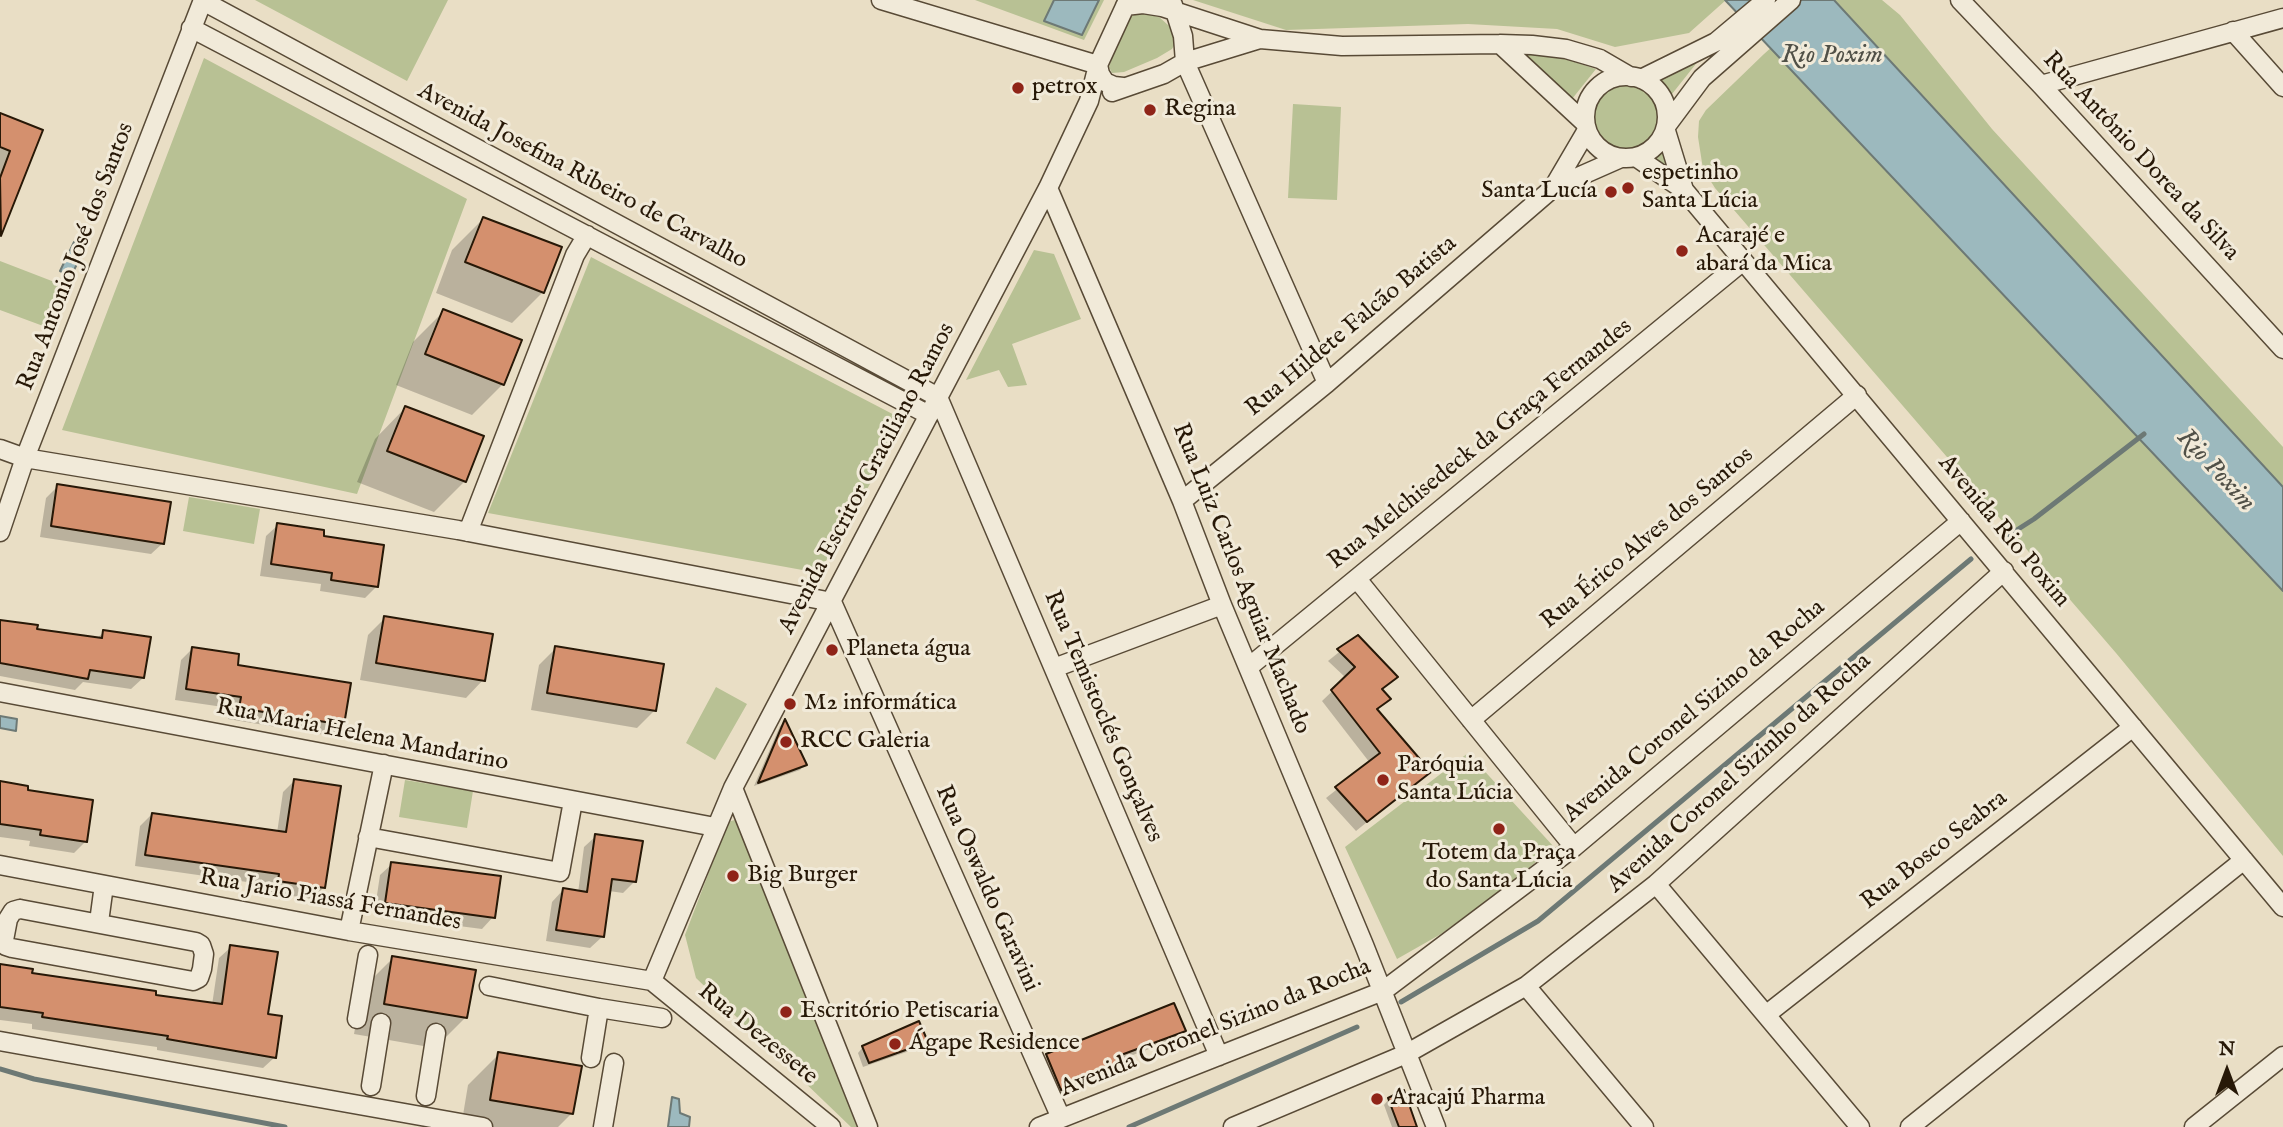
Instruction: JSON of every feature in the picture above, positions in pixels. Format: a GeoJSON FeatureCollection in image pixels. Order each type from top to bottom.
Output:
{"type":"FeatureCollection","features":[{"type":"Feature","properties":{"kind":"street"},"geometry":{"type":"LineString","coordinates":[[881,0],[1098,65],[1105,82],[1123,87]]}},
{"type":"Feature","properties":{"kind":"street"},"geometry":{"type":"LineString","coordinates":[[1500,44],[1586,126],[1600,149],[1629,158],[1649,152],[1659,143],[1666,128],[1721,48],[1766,0]]}},
{"type":"Feature","properties":{"kind":"street"},"geometry":{"type":"LineString","coordinates":[[1586,126],[1586,111],[1590,99],[1607,81],[1619,77],[1636,78],[1721,48],[1791,0]]}},
{"type":"Feature","properties":{"kind":"street","name":"Rua Antônio Dorea da Silva"},"geometry":{"type":"LineString","coordinates":[[1960,0],[2283,349]]}},
{"type":"Feature","properties":{"kind":"street","name":"Rua Antonio José dos Santos"},"geometry":{"type":"LineString","coordinates":[[0,533],[25,458],[203,1]]}},
{"type":"Feature","properties":{"kind":"street","name":"Avenida Josefina Ribeiro de Carvalho"},"geometry":{"type":"LineString","coordinates":[[203,1],[937,397]]}},
{"type":"Feature","properties":{"kind":"street"},"geometry":{"type":"LineString","coordinates":[[1127,3],[1173,5],[1260,39],[1342,46],[1500,44],[1566,49],[1600,60],[1651,84],[1665,102],[1666,128]]}},
{"type":"Feature","properties":{"kind":"street","name":"Avenida Escritor Graciliano Ramos"},"geometry":{"type":"LineString","coordinates":[[652,981],[733,788],[1048,188],[1090,101],[1098,65],[1127,3]]}},
{"type":"Feature","properties":{"kind":"street"},"geometry":{"type":"LineString","coordinates":[[1173,5],[1183,36],[1185,62],[1327,383]]}},
{"type":"Feature","properties":{"kind":"street"},"geometry":{"type":"LineString","coordinates":[[2041,85],[2283,18]]}},
{"type":"Feature","properties":{"kind":"street","name":"Avenida Josefina Ribeiro de Carvalho"},"geometry":{"type":"LineString","coordinates":[[191,28],[929,415]]}},
{"type":"Feature","properties":{"kind":"street"},"geometry":{"type":"LineString","coordinates":[[2233,31],[2283,87]]}},
{"type":"Feature","properties":{"kind":"street"},"geometry":{"type":"LineString","coordinates":[[1090,101],[1164,74],[1185,62],[1260,39]]}},
{"type":"Feature","properties":{"kind":"street","name":"Rua Hildete Falcão Batista"},"geometry":{"type":"LineString","coordinates":[[1553,188],[1586,126]]}},
{"type":"Feature","properties":{"kind":"street","name":"Avenida Rio Poxim"},"geometry":{"type":"LineString","coordinates":[[1666,128],[1684,190]]}},
{"type":"Feature","properties":{"kind":"street","name":"Rua Hildete Falcão Batista"},"geometry":{"type":"LineString","coordinates":[[1182,501],[1327,383],[1553,188],[1629,158]]}},
{"type":"Feature","properties":{"kind":"street","name":"Avenida Rio Poxim"},"geometry":{"type":"LineString","coordinates":[[1629,158],[1684,190],[2283,907]]}},
{"type":"Feature","properties":{"kind":"street","name":"Rua Luiz Carlos Aguiar Machado"},"geometry":{"type":"LineString","coordinates":[[1048,188],[1182,501],[1436,1127]]}},
{"type":"Feature","properties":{"kind":"street"},"geometry":{"type":"LineString","coordinates":[[468,532],[575,255],[587,235]]}},
{"type":"Feature","properties":{"kind":"street","name":"Rua Melchisedeck da Graça Fernandes"},"geometry":{"type":"LineString","coordinates":[[1250,666],[1742,262]]}},
{"type":"Feature","properties":{"kind":"street","name":"Rua Érico Alves dos Santos"},"geometry":{"type":"LineString","coordinates":[[1471,720],[1857,395]]}},
{"type":"Feature","properties":{"kind":"street","name":"Rua Temistoclés Gonçalves"},"geometry":{"type":"LineString","coordinates":[[937,397],[1219,1056]]}},
{"type":"Feature","properties":{"kind":"street"},"geometry":{"type":"LineString","coordinates":[[0,449],[25,458],[468,532],[832,602]]}},
{"type":"Feature","properties":{"kind":"street","name":"Avenida Coronel Sizino da Rocha"},"geometry":{"type":"LineString","coordinates":[[1039,1127],[1383,991],[1574,847],[1961,520]]}},
{"type":"Feature","properties":{"kind":"street","name":"Avenida Coronel Sizinho da Rocha"},"geometry":{"type":"LineString","coordinates":[[1233,1127],[1406,1054],[1526,986],[1656,884],[2004,571]]}},
{"type":"Feature","properties":{"kind":"street"},"geometry":{"type":"LineString","coordinates":[[1357,579],[1574,847]]}},
{"type":"Feature","properties":{"kind":"street","name":"Rua Oswaldo Garavini"},"geometry":{"type":"LineString","coordinates":[[832,602],[1061,1118]]}},
{"type":"Feature","properties":{"kind":"street"},"geometry":{"type":"LineString","coordinates":[[1054,668],[1222,605]]}},
{"type":"Feature","properties":{"kind":"street","name":"Rua Maria Helena Mandarino"},"geometry":{"type":"LineString","coordinates":[[0,692],[572,808],[715,827]]}},
{"type":"Feature","properties":{"kind":"street","name":"Rua Bosco Seabra"},"geometry":{"type":"LineString","coordinates":[[1767,1014],[2133,727]]}},
{"type":"Feature","properties":{"kind":"street"},"geometry":{"type":"LineString","coordinates":[[349,931],[383,770]]}},
{"type":"Feature","properties":{"kind":"street"},"geometry":{"type":"LineString","coordinates":[[733,788],[868,1127]]}},
{"type":"Feature","properties":{"kind":"street"},"geometry":{"type":"LineString","coordinates":[[368,837],[560,872],[572,808]]}},
{"type":"Feature","properties":{"kind":"street"},"geometry":{"type":"LineString","coordinates":[[1910,1127],[2244,860]]}},
{"type":"Feature","properties":{"kind":"street","name":"Rua Jario Piassá Fernandes"},"geometry":{"type":"LineString","coordinates":[[0,865],[349,931],[652,981]]}},
{"type":"Feature","properties":{"kind":"street"},"geometry":{"type":"LineString","coordinates":[[1656,884],[1860,1127]]}},
{"type":"Feature","properties":{"kind":"street"},"geometry":{"type":"LineString","coordinates":[[99,922],[104,885]]}},
{"type":"Feature","properties":{"kind":"street"},"geometry":{"type":"LineString","coordinates":[[20,909],[99,922],[197,942],[204,954],[199,978],[193,981],[12,948],[6,946],[4,940],[8,919],[13,911],[20,909]]}},
{"type":"Feature","properties":{"kind":"street"},"geometry":{"type":"LineString","coordinates":[[357,1019],[368,955]]}},
{"type":"Feature","properties":{"kind":"street","name":"Rua Dezessete"},"geometry":{"type":"LineString","coordinates":[[652,981],[831,1127]]}},
{"type":"Feature","properties":{"kind":"street"},"geometry":{"type":"LineString","coordinates":[[489,986],[662,1018]]}},
{"type":"Feature","properties":{"kind":"street"},"geometry":{"type":"LineString","coordinates":[[1526,986],[1644,1127]]}},
{"type":"Feature","properties":{"kind":"street"},"geometry":{"type":"LineString","coordinates":[[591,1058],[599,1008]]}},
{"type":"Feature","properties":{"kind":"street"},"geometry":{"type":"LineString","coordinates":[[371,1086],[381,1023]]}},
{"type":"Feature","properties":{"kind":"street"},"geometry":{"type":"LineString","coordinates":[[426,1096],[436,1033]]}},
{"type":"Feature","properties":{"kind":"street"},"geometry":{"type":"LineString","coordinates":[[0,1041],[483,1127]]}},
{"type":"Feature","properties":{"kind":"street"},"geometry":{"type":"LineString","coordinates":[[2193,1127],[2283,1056]]}},
{"type":"Feature","properties":{"kind":"street"},"geometry":{"type":"LineString","coordinates":[[603,1127],[614,1063]]}},
{"type":"Feature","properties":{"kind":"green space"},"geometry":{"type":"Polygon","coordinates":[[[255,0],[448,0],[407,81],[255,0]]]}},
{"type":"Feature","properties":{"kind":"green space"},"geometry":{"type":"Polygon","coordinates":[[[975,0],[1104,0],[1084,40],[975,0]]]}},
{"type":"Feature","properties":{"kind":"green space"},"geometry":{"type":"Polygon","coordinates":[[[1193,0],[1726,0],[1689,33],[1615,47],[1557,29],[1468,24],[1286,30],[1193,0]]]}},
{"type":"Feature","properties":{"kind":"green space"},"geometry":{"type":"Polygon","coordinates":[[[1827,0],[1882,0],[1900,15],[1992,129],[2283,447],[2283,856],[2116,653],[1715,188],[1703,169],[1698,137],[1699,121],[1706,110],[1764,54],[1827,0]]]}},
{"type":"Feature","properties":{"kind":"green space"},"geometry":{"type":"Polygon","coordinates":[[[1141,13],[1159,17],[1176,32],[1178,39],[1172,49],[1157,58],[1124,72],[1112,73],[1109,67],[1123,25],[1132,16],[1141,13]]]}},
{"type":"Feature","properties":{"kind":"green space"},"geometry":{"type":"Polygon","coordinates":[[[1535,49],[1596,69],[1572,99],[1519,54],[1535,49]]]}},
{"type":"Feature","properties":{"kind":"green space"},"geometry":{"type":"Polygon","coordinates":[[[1703,55],[1668,99],[1651,76],[1703,55]]]}},
{"type":"Feature","properties":{"kind":"green space"},"geometry":{"type":"Polygon","coordinates":[[[204,58],[467,199],[357,494],[62,430],[204,58]]]}},
{"type":"Feature","properties":{"kind":"green space"},"geometry":{"type":"Polygon","coordinates":[[[1626,83],[1651,93],[1661,118],[1651,143],[1626,153],[1601,143],[1591,118],[1601,93],[1626,83]]]}},
{"type":"Feature","properties":{"kind":"green space"},"geometry":{"type":"Polygon","coordinates":[[[1293,104],[1341,107],[1337,200],[1288,198],[1293,104]]]}},
{"type":"Feature","properties":{"kind":"green space"},"geometry":{"type":"Polygon","coordinates":[[[1664,142],[1679,181],[1646,157],[1664,142]]]}},
{"type":"Feature","properties":{"kind":"green space"},"geometry":{"type":"Polygon","coordinates":[[[1034,250],[1054,254],[1081,319],[1012,344],[1027,385],[1008,387],[999,370],[966,380],[1034,250]]]}},
{"type":"Feature","properties":{"kind":"green space"},"geometry":{"type":"Polygon","coordinates":[[[591,257],[906,421],[819,573],[488,513],[591,257]]]}},
{"type":"Feature","properties":{"kind":"green space"},"geometry":{"type":"Polygon","coordinates":[[[0,261],[70,288],[54,330],[0,310],[0,261]]]}},
{"type":"Feature","properties":{"kind":"green space"},"geometry":{"type":"Polygon","coordinates":[[[189,497],[260,509],[254,544],[183,531],[189,497]]]}},
{"type":"Feature","properties":{"kind":"green space"},"geometry":{"type":"Polygon","coordinates":[[[716,687],[747,704],[715,760],[686,743],[716,687]]]}},
{"type":"Feature","properties":{"kind":"green space"},"geometry":{"type":"Polygon","coordinates":[[[1468,753],[1554,847],[1441,934],[1397,959],[1345,847],[1468,753]]]}},
{"type":"Feature","properties":{"kind":"green space"},"geometry":{"type":"Polygon","coordinates":[[[405,780],[473,791],[467,828],[399,817],[405,780]]]}},
{"type":"Feature","properties":{"kind":"green space"},"geometry":{"type":"Polygon","coordinates":[[[738,819],[863,1127],[851,1127],[696,978],[685,935],[728,822],[738,819]]]}},
{"type":"Feature","properties":{"kind":"water"},"geometry":{"type":"Polygon","coordinates":[[[1054,0],[1099,0],[1082,35],[1044,21],[1054,0]]]}},
{"type":"Feature","properties":{"kind":"water","name":"Rio Poxim"},"geometry":{"type":"Polygon","coordinates":[[[1725,0],[1834,0],[2283,487],[2283,591],[1725,0]]]}},
{"type":"Feature","properties":{"kind":"water"},"geometry":{"type":"Polygon","coordinates":[[[74,242],[84,250],[71,276],[60,271],[74,242]]]}},
{"type":"Feature","properties":{"kind":"water"},"geometry":{"type":"Polygon","coordinates":[[[0,716],[17,719],[16,731],[0,728],[0,716]]]}},
{"type":"Feature","properties":{"kind":"water"},"geometry":{"type":"Polygon","coordinates":[[[672,1097],[679,1099],[680,1113],[690,1117],[689,1127],[668,1127],[672,1097]]]}},
{"type":"Feature","properties":{"kind":"building"},"geometry":{"type":"Polygon","coordinates":[[[0,113],[43,130],[1,236],[0,178],[10,151],[0,147],[0,113]]]}},
{"type":"Feature","properties":{"kind":"building"},"geometry":{"type":"Polygon","coordinates":[[[483,217],[562,247],[544,293],[465,262],[483,217]]]}},
{"type":"Feature","properties":{"kind":"building"},"geometry":{"type":"Polygon","coordinates":[[[443,309],[522,340],[504,385],[425,354],[443,309]]]}},
{"type":"Feature","properties":{"kind":"building"},"geometry":{"type":"Polygon","coordinates":[[[405,406],[484,436],[466,482],[387,451],[405,406]]]}},
{"type":"Feature","properties":{"kind":"building"},"geometry":{"type":"Polygon","coordinates":[[[57,484],[171,502],[164,544],[51,526],[57,484]]]}},
{"type":"Feature","properties":{"kind":"building"},"geometry":{"type":"Polygon","coordinates":[[[277,523],[324,530],[324,536],[384,545],[378,587],[331,580],[332,573],[271,564],[277,523]]]}},
{"type":"Feature","properties":{"kind":"building"},"geometry":{"type":"Polygon","coordinates":[[[384,616],[493,634],[485,681],[376,663],[384,616]]]}},
{"type":"Feature","properties":{"kind":"building"},"geometry":{"type":"Polygon","coordinates":[[[0,620],[38,625],[37,629],[102,638],[103,630],[151,637],[144,678],[90,670],[88,679],[0,663],[0,620]]]}},
{"type":"Feature","properties":{"kind":"building"},"geometry":{"type":"Polygon","coordinates":[[[1358,635],[1398,677],[1382,689],[1391,699],[1377,709],[1431,772],[1367,822],[1335,787],[1380,753],[1331,690],[1355,667],[1337,649],[1358,635]]]}},
{"type":"Feature","properties":{"kind":"building"},"geometry":{"type":"Polygon","coordinates":[[[555,646],[664,664],[656,711],[547,693],[555,646]]]}},
{"type":"Feature","properties":{"kind":"building"},"geometry":{"type":"Polygon","coordinates":[[[192,647],[239,654],[238,665],[351,683],[344,725],[239,708],[241,697],[186,689],[192,647]]]}},
{"type":"Feature","properties":{"kind":"building","name":"RCC Galeria"},"geometry":{"type":"Polygon","coordinates":[[[785,719],[807,765],[758,783],[785,719]]]}},
{"type":"Feature","properties":{"kind":"building"},"geometry":{"type":"Polygon","coordinates":[[[294,779],[341,786],[325,888],[278,881],[279,874],[145,855],[152,813],[286,832],[294,779]]]}},
{"type":"Feature","properties":{"kind":"building"},"geometry":{"type":"Polygon","coordinates":[[[0,781],[28,786],[28,790],[93,800],[87,842],[40,835],[41,830],[0,824],[0,781]]]}},
{"type":"Feature","properties":{"kind":"building"},"geometry":{"type":"Polygon","coordinates":[[[595,834],[643,841],[636,882],[612,879],[604,937],[556,930],[563,888],[587,892],[595,834]]]}},
{"type":"Feature","properties":{"kind":"building"},"geometry":{"type":"Polygon","coordinates":[[[391,862],[501,876],[495,918],[385,903],[391,862]]]}},
{"type":"Feature","properties":{"kind":"building"},"geometry":{"type":"Polygon","coordinates":[[[230,945],[278,952],[268,1014],[282,1016],[276,1058],[167,1039],[168,1036],[42,1017],[43,1013],[0,1007],[0,964],[33,969],[32,973],[156,991],[156,995],[222,1004],[230,945]]]}},
{"type":"Feature","properties":{"kind":"building"},"geometry":{"type":"Polygon","coordinates":[[[392,956],[476,970],[467,1018],[384,1004],[392,956]]]}},
{"type":"Feature","properties":{"kind":"building"},"geometry":{"type":"Polygon","coordinates":[[[1174,1003],[1186,1031],[1121,1055],[1125,1063],[1061,1090],[1046,1054],[1174,1003]]]}},
{"type":"Feature","properties":{"kind":"building","name":"Ágape Residence"},"geometry":{"type":"Polygon","coordinates":[[[919,1021],[928,1042],[869,1063],[862,1046],[919,1021]]]}},
{"type":"Feature","properties":{"kind":"building"},"geometry":{"type":"Polygon","coordinates":[[[498,1052],[582,1066],[573,1114],[490,1100],[498,1052]]]}},
{"type":"Feature","properties":{"kind":"building"},"geometry":{"type":"Polygon","coordinates":[[[1404,1090],[1417,1127],[1399,1127],[1388,1098],[1404,1090]]]}},
{"type":"Feature","properties":{"kind":"waterway"},"geometry":{"type":"LineString","coordinates":[[2009,535],[2034,519],[2144,434]]}},
{"type":"Feature","properties":{"kind":"waterway"},"geometry":{"type":"LineString","coordinates":[[1401,1002],[1538,921],[1971,559]]}},
{"type":"Feature","properties":{"kind":"waterway"},"geometry":{"type":"LineString","coordinates":[[1129,1127],[1357,1027]]}},
{"type":"Feature","properties":{"kind":"waterway"},"geometry":{"type":"LineString","coordinates":[[0,1069],[34,1079],[285,1127]]}},
{"type":"Feature","properties":{"kind":"place","name":"petrox"},"geometry":{"type":"Point","coordinates":[1018,88]}},
{"type":"Feature","properties":{"kind":"place","name":"Regina"},"geometry":{"type":"Point","coordinates":[1150,110]}},
{"type":"Feature","properties":{"kind":"place","name":"espetinho Santa Lúcia"},"geometry":{"type":"Point","coordinates":[1628,188]}},
{"type":"Feature","properties":{"kind":"place","name":"Santa Lucía"},"geometry":{"type":"Point","coordinates":[1611,192]}},
{"type":"Feature","properties":{"kind":"place","name":"Acarajé e abará da Mica"},"geometry":{"type":"Point","coordinates":[1682,251]}},
{"type":"Feature","properties":{"kind":"place","name":"Planeta água"},"geometry":{"type":"Point","coordinates":[832,650]}},
{"type":"Feature","properties":{"kind":"place","name":"M2 informática"},"geometry":{"type":"Point","coordinates":[790,704]}},
{"type":"Feature","properties":{"kind":"place","name":"RCC Galeria"},"geometry":{"type":"Point","coordinates":[786,742]}},
{"type":"Feature","properties":{"kind":"place","name":"Paróquia Santa Lúcia"},"geometry":{"type":"Point","coordinates":[1383,780]}},
{"type":"Feature","properties":{"kind":"place","name":"Totem da Praça do Santa Lúcia"},"geometry":{"type":"Point","coordinates":[1499,829]}},
{"type":"Feature","properties":{"kind":"place","name":"Big Burger"},"geometry":{"type":"Point","coordinates":[733,876]}},
{"type":"Feature","properties":{"kind":"place","name":"Escritório Petiscaria"},"geometry":{"type":"Point","coordinates":[786,1012]}},
{"type":"Feature","properties":{"kind":"place","name":"Ágape Residence"},"geometry":{"type":"Point","coordinates":[895,1044]}},
{"type":"Feature","properties":{"kind":"place","name":"Aracajú Pharma"},"geometry":{"type":"Point","coordinates":[1377,1099]}}]}
